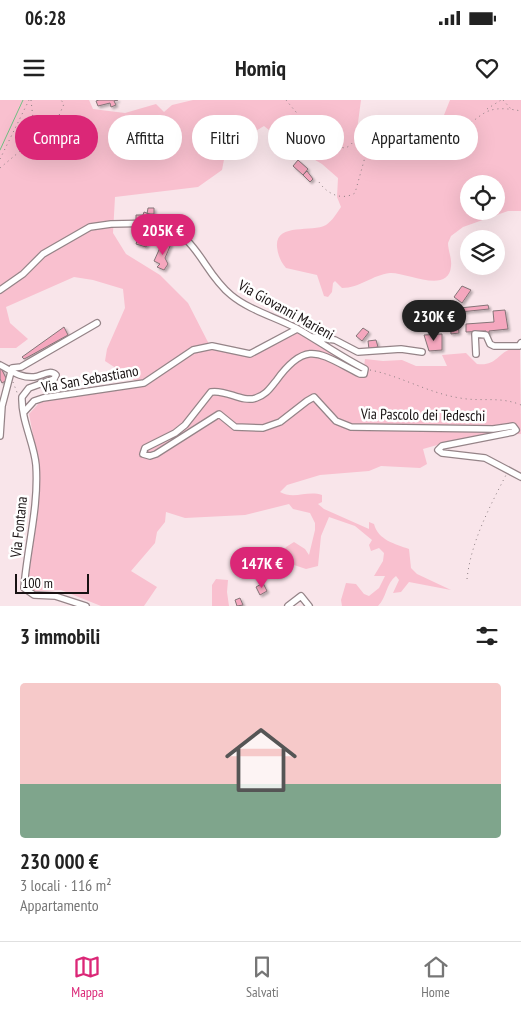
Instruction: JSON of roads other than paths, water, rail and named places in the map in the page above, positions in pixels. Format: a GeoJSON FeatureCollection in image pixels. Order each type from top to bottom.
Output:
{"type":"FeatureCollection","features":[{"type":"Feature","properties":{"kind":"street","name":"Via Giovanni Marieni"},"geometry":{"type":"LineString","coordinates":[[0,290],[23,274],[32,262],[43,254],[90,227],[111,224],[159,223],[172,228],[187,240],[229,294],[297,329],[365,370]]}},
{"type":"Feature","properties":{"kind":"street"},"geometry":{"type":"LineString","coordinates":[[0,436],[2,406],[12,368],[20,367],[97,323]]}},
{"type":"Feature","properties":{"kind":"street","name":"Via San Sebastiano"},"geometry":{"type":"LineString","coordinates":[[24,412],[34,401],[43,398],[144,383],[193,350],[212,346],[250,354],[297,329]]}},
{"type":"Feature","properties":{"kind":"street"},"geometry":{"type":"LineString","coordinates":[[476,354],[475,334],[486,335],[490,344],[494,346],[519,346],[521,343]]}},
{"type":"Feature","properties":{"kind":"street"},"geometry":{"type":"LineString","coordinates":[[308,336],[335,340],[358,352],[401,349],[422,352]]}},
{"type":"Feature","properties":{"kind":"street","name":"Via Pascolo dei Tedeschi"},"geometry":{"type":"LineString","coordinates":[[365,370],[364,374],[360,374],[315,353],[298,356],[270,389],[257,398],[250,400],[216,391],[211,392],[185,425],[175,433],[145,448],[143,454],[146,456],[156,454],[219,414],[235,427],[245,429],[263,428],[280,422],[306,401],[314,398],[336,421],[351,427],[493,429],[513,426],[516,430],[512,432],[438,448],[442,453],[486,458],[521,477]]}},
{"type":"Feature","properties":{"kind":"street","name":"Via San Sebastiano"},"geometry":{"type":"LineString","coordinates":[[0,366],[22,376],[33,377],[49,372],[56,375],[54,379],[26,390],[22,404]]}},
{"type":"Feature","properties":{"kind":"street","name":"Via Fontana"},"geometry":{"type":"LineString","coordinates":[[22,404],[36,466],[34,517],[29,540],[24,588],[34,595],[55,596],[86,606]]}},
{"type":"Feature","properties":{"kind":"street"},"geometry":{"type":"LineString","coordinates":[[288,606],[301,596],[309,606]]}},
{"type":"Feature","properties":{"kind":"waterway"},"geometry":{"type":"LineString","coordinates":[[0,150],[23,100]]}}]}
